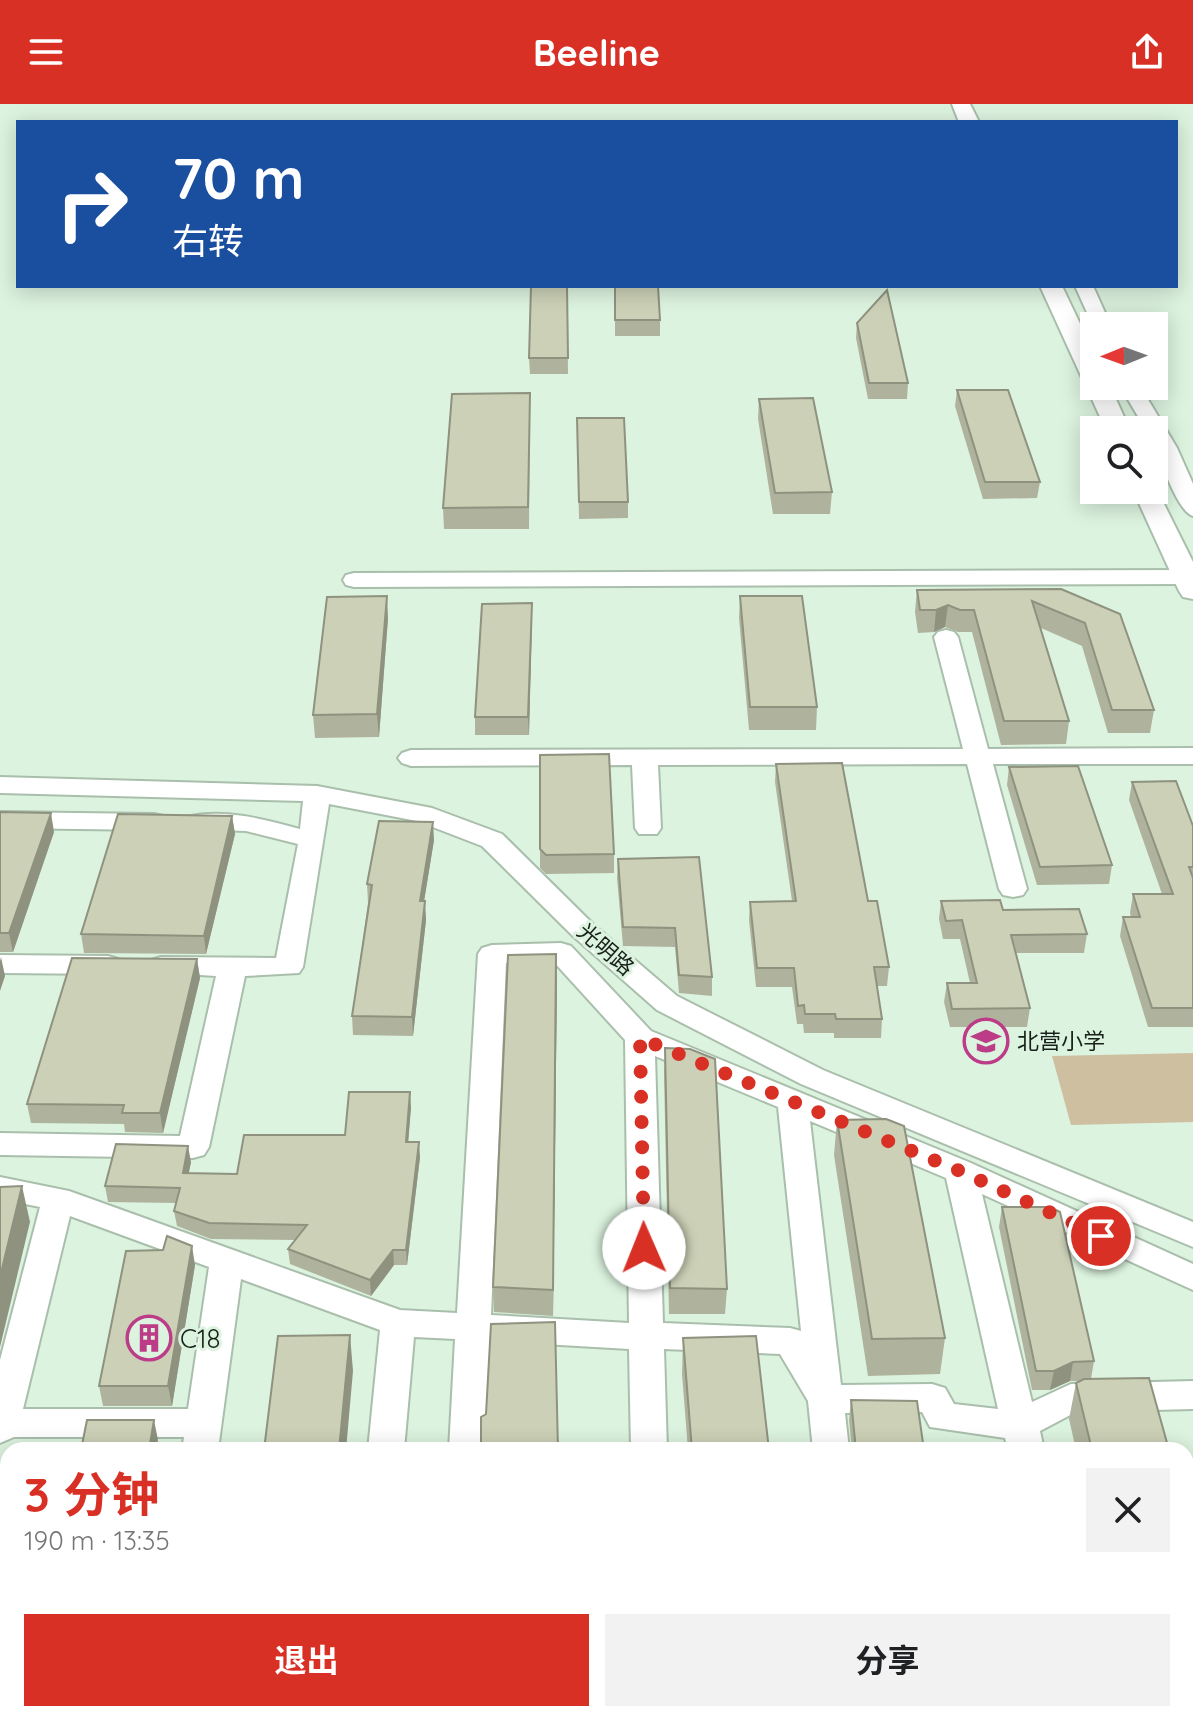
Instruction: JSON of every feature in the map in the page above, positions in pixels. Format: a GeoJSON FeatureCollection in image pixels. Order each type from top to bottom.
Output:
{"type":"FeatureCollection","features":[{"type":"Feature","properties":{"kind":"main road"},"geometry":{"type":"LineString","coordinates":[[1052,288],[1080,348]]}},
{"type":"Feature","properties":{"kind":"main road"},"geometry":{"type":"LineString","coordinates":[[1153,504],[1190,584]]}},
{"type":"Feature","properties":{"kind":"street"},"geometry":{"type":"LineString","coordinates":[[1085,288],[1096,312]]}},
{"type":"Feature","properties":{"kind":"street"},"geometry":{"type":"LineString","coordinates":[[1138,400],[1167,448],[1193,509]]}},
{"type":"Feature","properties":{"kind":"street"},"geometry":{"type":"LineString","coordinates":[[354,580],[1190,584]]}},
{"type":"Feature","properties":{"kind":"street"},"geometry":{"type":"LineString","coordinates":[[946,637],[1013,889]]}},
{"type":"Feature","properties":{"kind":"street"},"geometry":{"type":"LineString","coordinates":[[411,758],[1193,756]]}},
{"type":"Feature","properties":{"kind":"street"},"geometry":{"type":"LineString","coordinates":[[645,758],[648,828]]}},
{"type":"Feature","properties":{"kind":"street","name":"光明路"},"geometry":{"type":"LineString","coordinates":[[0,785],[317,794],[423,814],[492,840],[583,930],[667,1003],[812,1077],[1193,1235]]}},
{"type":"Feature","properties":{"kind":"street"},"geometry":{"type":"LineString","coordinates":[[0,964],[289,967],[312,840],[317,794]]}},
{"type":"Feature","properties":{"kind":"street"},"geometry":{"type":"LineString","coordinates":[[0,820],[246,823],[312,840]]}},
{"type":"Feature","properties":{"kind":"street"},"geometry":{"type":"LineString","coordinates":[[467,1442],[492,954],[561,952],[640,1038],[960,1171],[1190,1285]]}},
{"type":"Feature","properties":{"kind":"street"},"geometry":{"type":"LineString","coordinates":[[0,1144],[193,1147],[232,967]]}},
{"type":"Feature","properties":{"kind":"street"},"geometry":{"type":"LineString","coordinates":[[640,1038],[649,1442]]}},
{"type":"Feature","properties":{"kind":"street"},"geometry":{"type":"LineString","coordinates":[[793,1104],[830,1442]]}},
{"type":"Feature","properties":{"kind":"street"},"geometry":{"type":"LineString","coordinates":[[960,1171],[1023,1438]]}},
{"type":"Feature","properties":{"kind":"street"},"geometry":{"type":"LineString","coordinates":[[0,1188],[58,1199],[398,1323],[645,1337],[682,1335],[790,1341],[825,1399]]}},
{"type":"Feature","properties":{"kind":"street"},"geometry":{"type":"LineString","coordinates":[[58,1199],[12,1331],[1,1426],[202,1436],[226,1262]]}},
{"type":"Feature","properties":{"kind":"street"},"geometry":{"type":"LineString","coordinates":[[387,1442],[398,1323]]}},
{"type":"Feature","properties":{"kind":"street"},"geometry":{"type":"LineString","coordinates":[[1023,1438],[1071,1398],[1193,1395]]}},
{"type":"Feature","properties":{"kind":"street"},"geometry":{"type":"LineString","coordinates":[[825,1399],[932,1398],[943,1417],[1023,1438]]}},
{"type":"Feature","properties":{"kind":"shaded area"},"geometry":{"type":"Polygon","coordinates":[[[1193,1053],[1193,1122],[1071,1125],[1052,1056],[1193,1053]]]}},
{"type":"Feature","properties":{"kind":"building"},"geometry":{"type":"Polygon","coordinates":[[[531,288],[567,288],[568,358],[529,358],[531,288]]]}},
{"type":"Feature","properties":{"kind":"building"},"geometry":{"type":"Polygon","coordinates":[[[615,288],[658,288],[660,320],[615,320],[615,288]]]}},
{"type":"Feature","properties":{"kind":"building"},"geometry":{"type":"Polygon","coordinates":[[[887,290],[908,383],[869,383],[857,323],[887,290]]]}},
{"type":"Feature","properties":{"kind":"building"},"geometry":{"type":"Polygon","coordinates":[[[957,390],[1008,390],[1040,482],[985,482],[957,390]]]}},
{"type":"Feature","properties":{"kind":"building"},"geometry":{"type":"Polygon","coordinates":[[[530,393],[528,507],[443,508],[452,394],[530,393]]]}},
{"type":"Feature","properties":{"kind":"building"},"geometry":{"type":"Polygon","coordinates":[[[813,398],[832,492],[775,493],[759,399],[813,398]]]}},
{"type":"Feature","properties":{"kind":"building"},"geometry":{"type":"Polygon","coordinates":[[[577,418],[624,418],[628,502],[579,502],[577,418]]]}},
{"type":"Feature","properties":{"kind":"building"},"geometry":{"type":"Polygon","coordinates":[[[1061,589],[1120,614],[1154,710],[1112,710],[1085,623],[1032,601],[1069,721],[1004,721],[974,610],[960,610],[948,605],[936,610],[920,610],[917,590],[1061,589]]]}},
{"type":"Feature","properties":{"kind":"building"},"geometry":{"type":"Polygon","coordinates":[[[387,596],[377,714],[313,715],[327,597],[387,596]]]}},
{"type":"Feature","properties":{"kind":"building"},"geometry":{"type":"Polygon","coordinates":[[[740,596],[802,596],[817,707],[750,707],[740,596]]]}},
{"type":"Feature","properties":{"kind":"building"},"geometry":{"type":"Polygon","coordinates":[[[532,603],[528,717],[475,717],[482,604],[532,603]]]}},
{"type":"Feature","properties":{"kind":"building"},"geometry":{"type":"Polygon","coordinates":[[[609,754],[614,854],[546,855],[540,849],[540,755],[609,754]]]}},
{"type":"Feature","properties":{"kind":"building"},"geometry":{"type":"Polygon","coordinates":[[[842,763],[868,901],[877,901],[889,967],[874,967],[882,1019],[836,1019],[835,1014],[805,1014],[804,1005],[798,1006],[794,968],[757,968],[750,902],[796,901],[776,764],[842,763]]]}},
{"type":"Feature","properties":{"kind":"building"},"geometry":{"type":"Polygon","coordinates":[[[1078,766],[1112,865],[1040,867],[1009,767],[1078,766]]]}},
{"type":"Feature","properties":{"kind":"building"},"geometry":{"type":"Polygon","coordinates":[[[1176,781],[1193,826],[1193,867],[1189,867],[1193,878],[1193,1008],[1152,1008],[1123,917],[1140,917],[1133,894],[1173,894],[1132,782],[1176,781]]]}},
{"type":"Feature","properties":{"kind":"building"},"geometry":{"type":"Polygon","coordinates":[[[0,812],[51,813],[9,933],[0,933],[0,812]]]}},
{"type":"Feature","properties":{"kind":"building"},"geometry":{"type":"Polygon","coordinates":[[[118,814],[232,816],[204,936],[81,934],[118,814]]]}},
{"type":"Feature","properties":{"kind":"building"},"geometry":{"type":"Polygon","coordinates":[[[379,821],[433,822],[420,901],[425,901],[412,1017],[352,1016],[372,885],[367,884],[379,821]]]}},
{"type":"Feature","properties":{"kind":"building"},"geometry":{"type":"Polygon","coordinates":[[[699,857],[712,977],[679,975],[675,928],[623,927],[618,859],[699,857]]]}},
{"type":"Feature","properties":{"kind":"building"},"geometry":{"type":"Polygon","coordinates":[[[1000,900],[1003,910],[1079,909],[1087,934],[1011,935],[1030,1008],[952,1009],[947,983],[977,983],[962,920],[946,921],[941,901],[1000,900]]]}},
{"type":"Feature","properties":{"kind":"building"},"geometry":{"type":"Polygon","coordinates":[[[556,954],[553,1290],[493,1287],[508,955],[556,954]]]}},
{"type":"Feature","properties":{"kind":"building"},"geometry":{"type":"Polygon","coordinates":[[[72,958],[197,959],[160,1113],[122,1113],[124,1105],[27,1104],[72,958]]]}},
{"type":"Feature","properties":{"kind":"building"},"geometry":{"type":"Polygon","coordinates":[[[665,1048],[690,1049],[715,1059],[727,1289],[670,1288],[665,1048]]]}},
{"type":"Feature","properties":{"kind":"building"},"geometry":{"type":"Polygon","coordinates":[[[349,1092],[410,1092],[406,1142],[419,1142],[406,1250],[393,1250],[370,1280],[288,1249],[307,1225],[209,1223],[174,1211],[180,1188],[105,1186],[116,1144],[188,1146],[183,1173],[237,1174],[244,1135],[345,1135],[349,1092]]]}},
{"type":"Feature","properties":{"kind":"building"},"geometry":{"type":"Polygon","coordinates":[[[886,1119],[904,1126],[945,1338],[872,1339],[837,1120],[886,1119]]]}},
{"type":"Feature","properties":{"kind":"building"},"geometry":{"type":"Polygon","coordinates":[[[22,1186],[0,1277],[0,1187],[22,1186]]]}},
{"type":"Feature","properties":{"kind":"building"},"geometry":{"type":"Polygon","coordinates":[[[1002,1207],[1050,1207],[1060,1212],[1094,1361],[1073,1362],[1054,1371],[1036,1371],[1002,1207]]]}},
{"type":"Feature","properties":{"kind":"building","name":"C18"},"geometry":{"type":"Polygon","coordinates":[[[167,1236],[192,1246],[168,1386],[99,1386],[126,1251],[163,1250],[167,1236]]]}},
{"type":"Feature","properties":{"kind":"building"},"geometry":{"type":"Polygon","coordinates":[[[555,1322],[558,1442],[481,1442],[481,1417],[486,1414],[491,1324],[555,1322]]]}},
{"type":"Feature","properties":{"kind":"building"},"geometry":{"type":"Polygon","coordinates":[[[350,1335],[340,1442],[265,1442],[278,1336],[350,1335]]]}},
{"type":"Feature","properties":{"kind":"building"},"geometry":{"type":"Polygon","coordinates":[[[756,1336],[768,1442],[691,1442],[683,1338],[756,1336]]]}},
{"type":"Feature","properties":{"kind":"building"},"geometry":{"type":"Polygon","coordinates":[[[1149,1378],[1167,1442],[1090,1442],[1076,1383],[1084,1379],[1149,1378]]]}},
{"type":"Feature","properties":{"kind":"building"},"geometry":{"type":"Polygon","coordinates":[[[851,1400],[917,1401],[923,1442],[855,1442],[851,1400]]]}},
{"type":"Feature","properties":{"kind":"building"},"geometry":{"type":"Polygon","coordinates":[[[87,1420],[154,1420],[150,1442],[83,1442],[87,1420]]]}},
{"type":"Feature","properties":{"kind":"place","name":"北营小学"},"geometry":{"type":"Point","coordinates":[986,1041]}},
{"type":"Feature","properties":{"kind":"place","name":"C18"},"geometry":{"type":"Point","coordinates":[149,1338]}},
{"type":"Feature","properties":{"kind":"route"},"geometry":{"type":"LineString","coordinates":[[644,1248],[640,1038],[960,1171],[1101,1236]]}}]}
